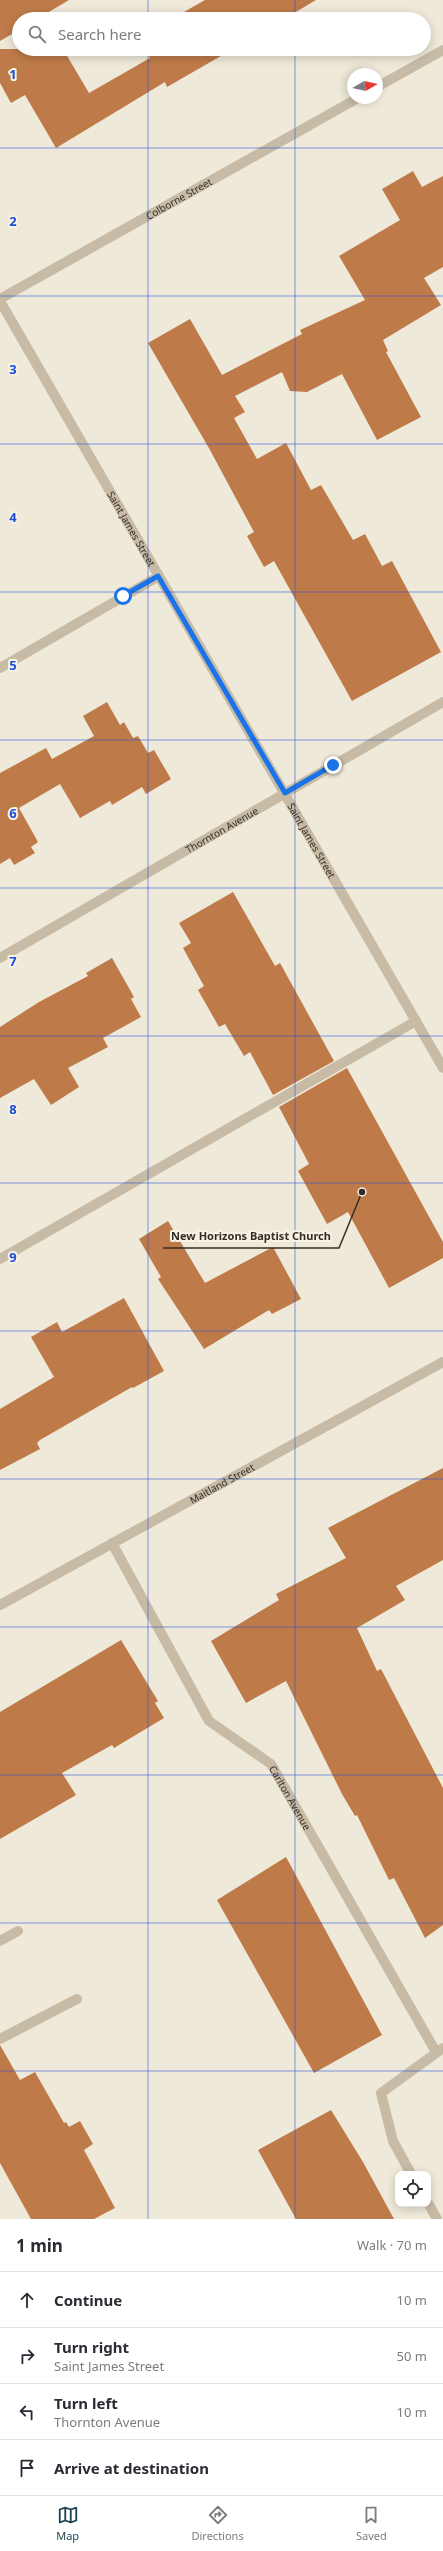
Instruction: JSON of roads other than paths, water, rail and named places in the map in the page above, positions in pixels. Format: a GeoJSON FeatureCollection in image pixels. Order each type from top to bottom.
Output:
{"type":"FeatureCollection","features":[{"type":"Feature","properties":{"kind":"street"},"geometry":{"type":"LineString","coordinates":[[383,84],[443,50]]}},
{"type":"Feature","properties":{"kind":"street","name":"Colborne Street"},"geometry":{"type":"LineString","coordinates":[[0,300],[347,104]]}},
{"type":"Feature","properties":{"kind":"street","name":"Saint James Street"},"geometry":{"type":"LineString","coordinates":[[0,300],[443,1068]]}},
{"type":"Feature","properties":{"kind":"street"},"geometry":{"type":"LineString","coordinates":[[0,668],[158,576]]}},
{"type":"Feature","properties":{"kind":"street","name":"Thornton Avenue"},"geometry":{"type":"LineString","coordinates":[[0,958],[443,702]]}},
{"type":"Feature","properties":{"kind":"street"},"geometry":{"type":"LineString","coordinates":[[0,1259],[416,1021]]}},
{"type":"Feature","properties":{"kind":"street","name":"Maitland Street"},"geometry":{"type":"LineString","coordinates":[[0,1605],[443,1362]]}},
{"type":"Feature","properties":{"kind":"street","name":"Carlton Avenue"},"geometry":{"type":"LineString","coordinates":[[112,1543],[209,1721],[271,1764],[440,2050],[381,2094],[393,2141],[409,2171]]}},
{"type":"Feature","properties":{"kind":"street"},"geometry":{"type":"LineString","coordinates":[[0,1941],[18,1931]]}},
{"type":"Feature","properties":{"kind":"street"},"geometry":{"type":"LineString","coordinates":[[0,2039],[77,1999]]}},
{"type":"Feature","properties":{"kind":"street"},"geometry":{"type":"LineString","coordinates":[[430,2207],[437,2219]]}},
{"type":"Feature","properties":{"kind":"place","name":"New Horizons Baptist Church"},"geometry":{"type":"Point","coordinates":[362,1192]}}]}
